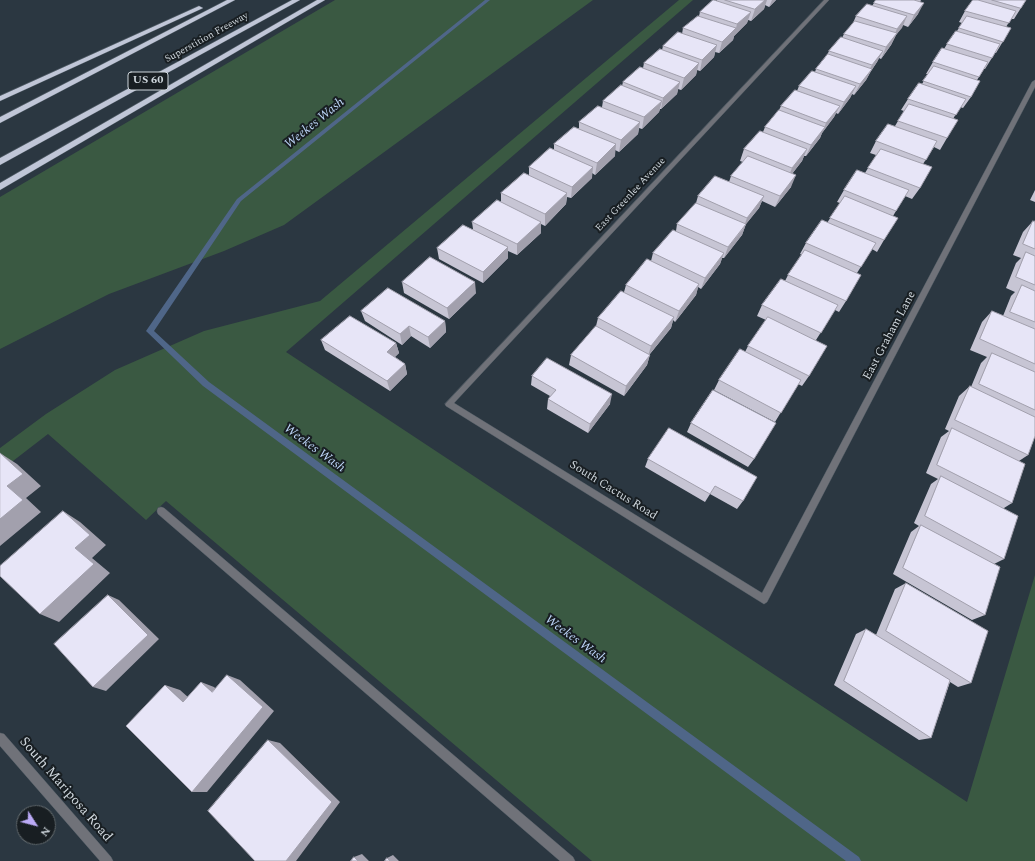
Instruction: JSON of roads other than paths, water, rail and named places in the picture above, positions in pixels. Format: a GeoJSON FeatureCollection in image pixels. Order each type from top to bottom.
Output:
{"type":"FeatureCollection","features":[{"type":"Feature","properties":{"kind":"highway"},"geometry":{"type":"LineString","coordinates":[[0,99],[219,0]]}},
{"type":"Feature","properties":{"kind":"highway","name":"Superstition Freeway"},"geometry":{"type":"LineString","coordinates":[[0,120],[232,0]]}},
{"type":"Feature","properties":{"kind":"highway","name":"Superstition Freeway"},"geometry":{"type":"LineString","coordinates":[[0,162],[297,0]]}},
{"type":"Feature","properties":{"kind":"highway"},"geometry":{"type":"LineString","coordinates":[[0,187],[322,0]]}},
{"type":"Feature","properties":{"kind":"street","name":"East Greenlee Avenue"},"geometry":{"type":"LineString","coordinates":[[449,404],[827,0]]}},
{"type":"Feature","properties":{"kind":"street","name":"East Graham Lane"},"geometry":{"type":"LineString","coordinates":[[764,599],[1035,82]]}},
{"type":"Feature","properties":{"kind":"street","name":"South Cactus Road"},"geometry":{"type":"LineString","coordinates":[[449,404],[764,599]]}},
{"type":"Feature","properties":{"kind":"street"},"geometry":{"type":"LineString","coordinates":[[161,511],[569,861]]}},
{"type":"Feature","properties":{"kind":"street","name":"South Mariposa Road"},"geometry":{"type":"LineString","coordinates":[[0,738],[107,861]]}},
{"type":"Feature","properties":{"kind":"waterway","name":"Weekes Wash"},"geometry":{"type":"LineString","coordinates":[[488,0],[239,200],[150,331],[206,384],[855,861]]}}]}
